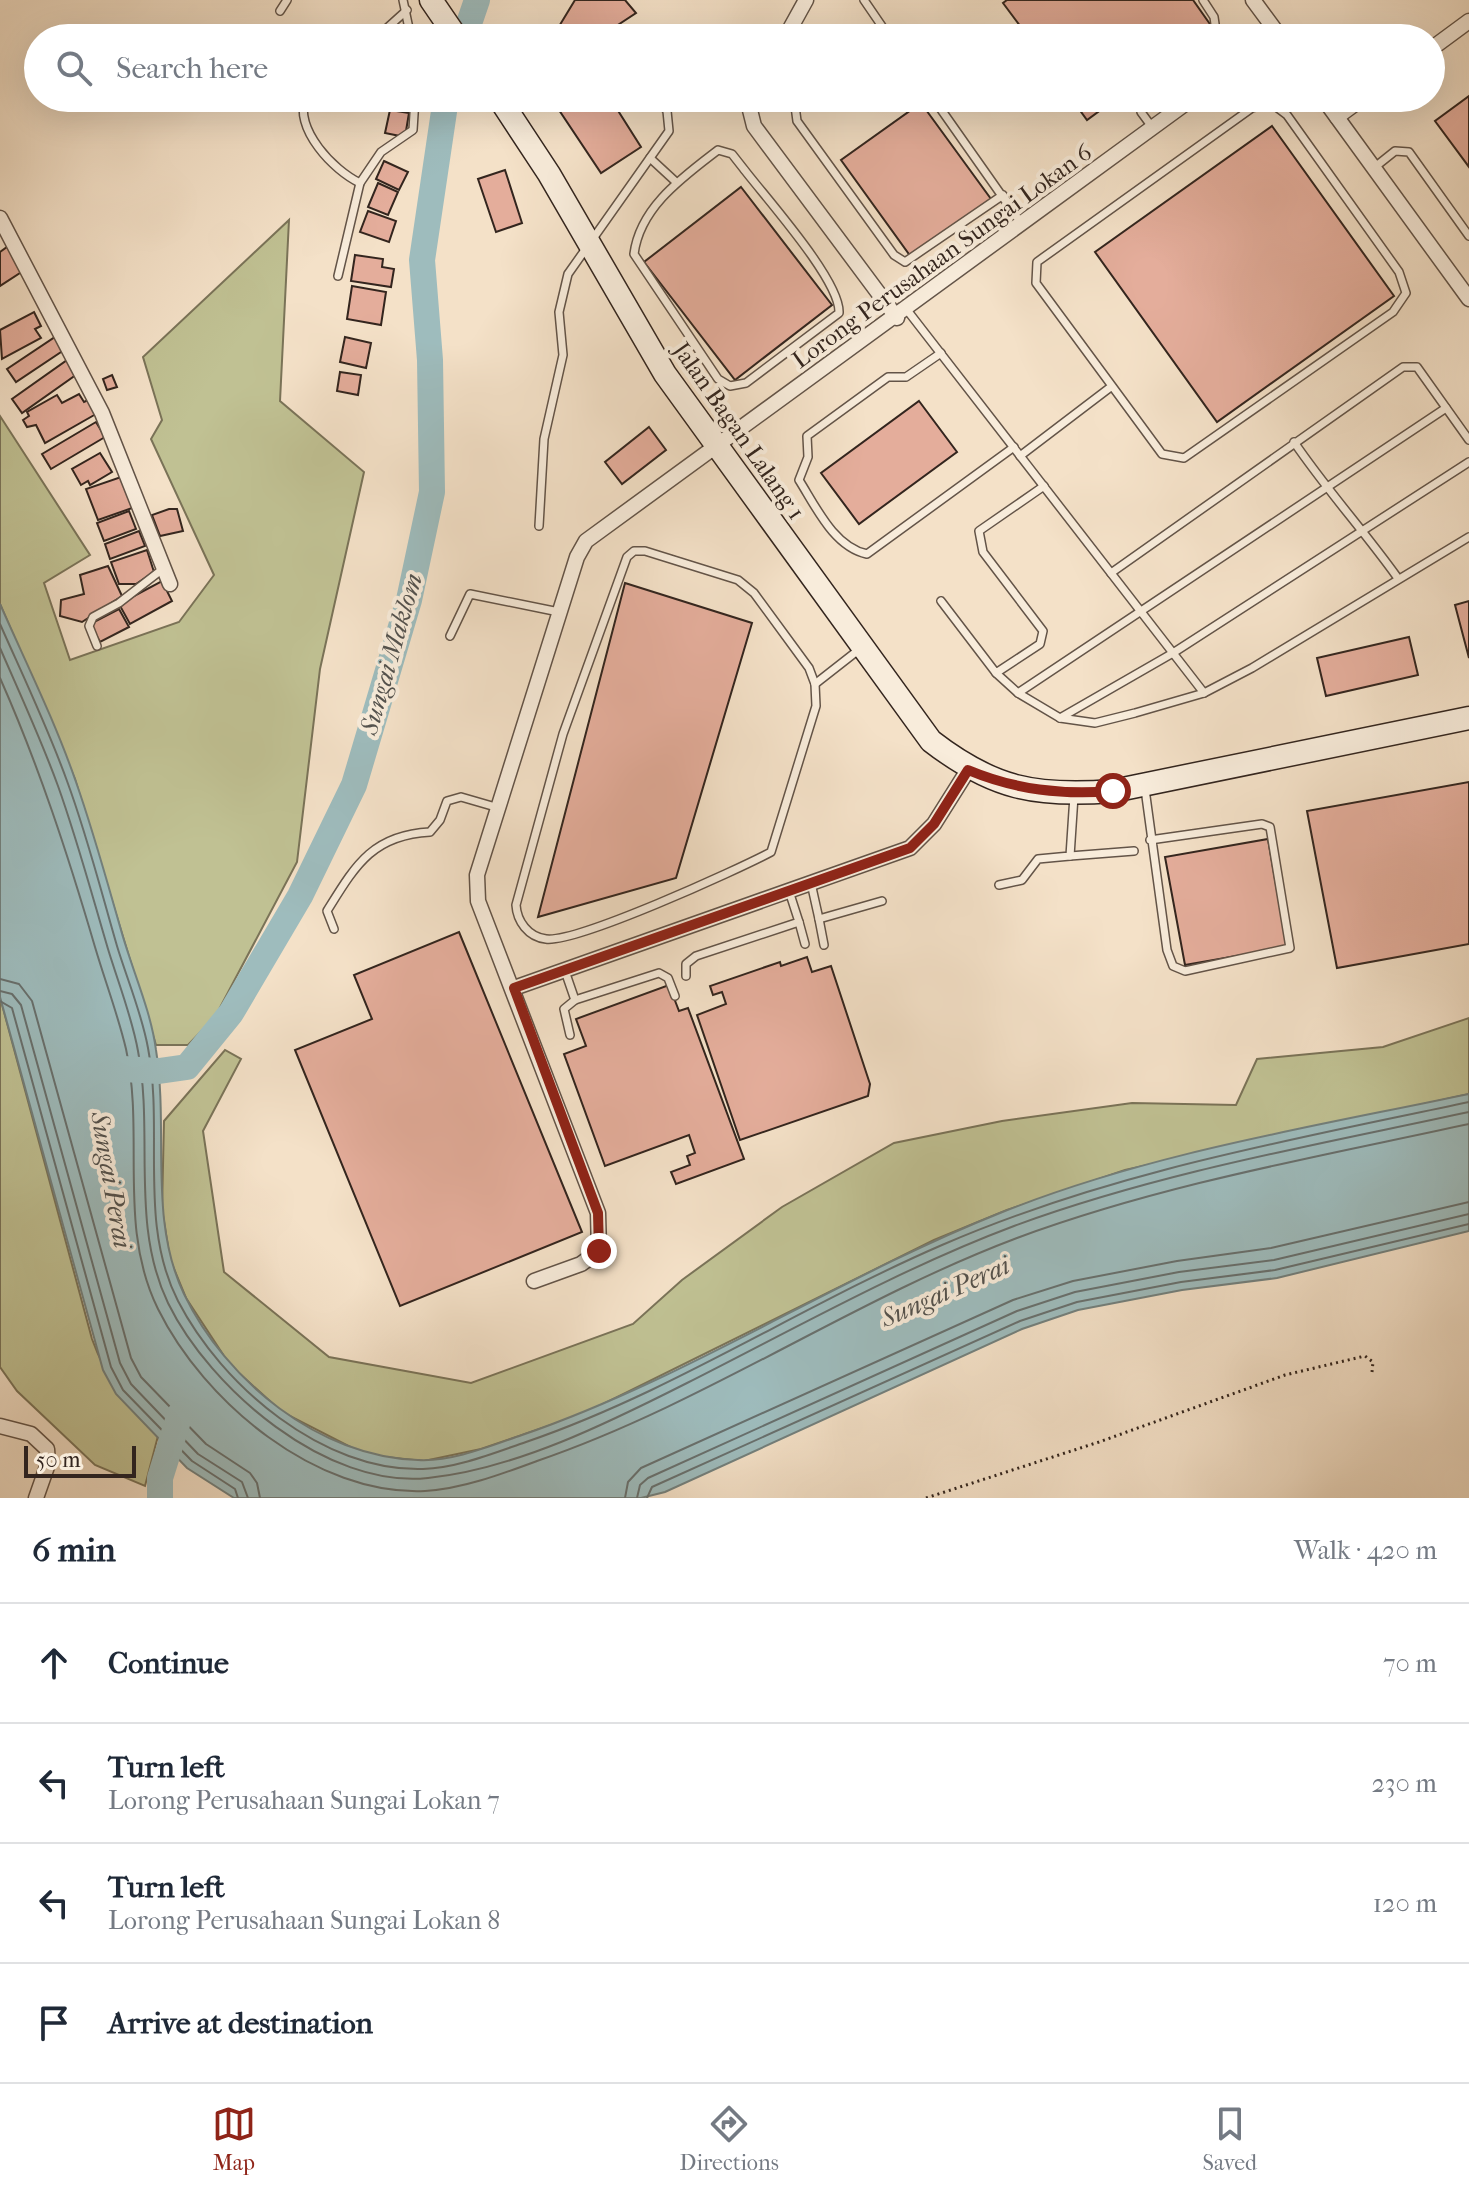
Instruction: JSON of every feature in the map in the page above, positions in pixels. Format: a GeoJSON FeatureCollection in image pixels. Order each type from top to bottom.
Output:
{"type":"FeatureCollection","features":[{"type":"Feature","properties":{"kind":"main road"},"geometry":{"type":"LineString","coordinates":[[431,1],[447,24]]}},
{"type":"Feature","properties":{"kind":"main road","name":"Jalan Bagan Lalang 1"},"geometry":{"type":"LineString","coordinates":[[508,112],[665,374],[931,741],[968,770],[1006,786],[1074,794],[1144,787],[1469,718]]}},
{"type":"Feature","properties":{"kind":"street"},"geometry":{"type":"LineString","coordinates":[[793,24],[806,0]]}},
{"type":"Feature","properties":{"kind":"street"},"geometry":{"type":"LineString","coordinates":[[1253,0],[1269,24]]}},
{"type":"Feature","properties":{"kind":"street"},"geometry":{"type":"LineString","coordinates":[[1445,39],[1469,21]]}},
{"type":"Feature","properties":{"kind":"street"},"geometry":{"type":"LineString","coordinates":[[750,112],[754,126],[902,314]]}},
{"type":"Feature","properties":{"kind":"street","name":"Lorong Perusahaan Sungai Lokan 6"},"geometry":{"type":"LineString","coordinates":[[534,1281],[591,1258],[599,1251],[598,1213],[478,901],[477,875],[577,557],[586,541],[902,314],[1173,112]]}},
{"type":"Feature","properties":{"kind":"street"},"geometry":{"type":"LineString","coordinates":[[1333,112],[1467,292]]}},
{"type":"Feature","properties":{"kind":"street"},"geometry":{"type":"LineString","coordinates":[[1337,117],[1344,112]]}},
{"type":"Feature","properties":{"kind":"street"},"geometry":{"type":"LineString","coordinates":[[0,218],[102,413],[170,584]]}},
{"type":"Feature","properties":{"kind":"street"},"geometry":{"type":"LineString","coordinates":[[514,988],[910,848],[923,839],[968,770]]}},
{"type":"Feature","properties":{"kind":"street"},"geometry":{"type":"LineString","coordinates":[[0,1426],[31,1434],[47,1449],[46,1473],[36,1498]]}},
{"type":"Feature","properties":{"kind":"lane"},"geometry":{"type":"LineString","coordinates":[[280,11],[287,0]]}},
{"type":"Feature","properties":{"kind":"lane"},"geometry":{"type":"LineString","coordinates":[[403,0],[409,24]]}},
{"type":"Feature","properties":{"kind":"lane"},"geometry":{"type":"LineString","coordinates":[[864,0],[879,24]]}},
{"type":"Feature","properties":{"kind":"lane"},"geometry":{"type":"LineString","coordinates":[[1203,0],[1215,24]]}},
{"type":"Feature","properties":{"kind":"lane"},"geometry":{"type":"LineString","coordinates":[[392,24],[407,10]]}},
{"type":"Feature","properties":{"kind":"lane"},"geometry":{"type":"LineString","coordinates":[[304,112],[304,118],[321,148],[343,175],[360,183]]}},
{"type":"Feature","properties":{"kind":"lane"},"geometry":{"type":"LineString","coordinates":[[338,276],[360,183],[381,152],[413,130],[414,112]]}},
{"type":"Feature","properties":{"kind":"lane"},"geometry":{"type":"LineString","coordinates":[[539,526],[544,439],[563,355],[559,312],[568,274],[669,131],[667,112]]}},
{"type":"Feature","properties":{"kind":"lane"},"geometry":{"type":"LineString","coordinates":[[796,112],[797,121],[894,255],[905,262],[1003,195]]}},
{"type":"Feature","properties":{"kind":"lane"},"geometry":{"type":"LineString","coordinates":[[943,112],[1022,225]]}},
{"type":"Feature","properties":{"kind":"lane"},"geometry":{"type":"LineString","coordinates":[[1141,112],[1152,127]]}},
{"type":"Feature","properties":{"kind":"lane"},"geometry":{"type":"LineString","coordinates":[[1246,112],[1037,262],[1036,283],[1162,454],[1184,458],[1393,312],[1406,293],[1399,272],[1283,112]]}},
{"type":"Feature","properties":{"kind":"lane"},"geometry":{"type":"LineString","coordinates":[[718,150],[732,154],[836,291],[839,313],[746,383],[730,386],[718,379],[636,261],[635,245],[644,221],[676,182],[718,150]]}},
{"type":"Feature","properties":{"kind":"lane"},"geometry":{"type":"LineString","coordinates":[[1373,168],[1395,151],[1409,152],[1469,236]]}},
{"type":"Feature","properties":{"kind":"lane"},"geometry":{"type":"LineString","coordinates":[[650,158],[676,182]]}},
{"type":"Feature","properties":{"kind":"lane"},"geometry":{"type":"LineString","coordinates":[[902,314],[941,353],[1204,693]]}},
{"type":"Feature","properties":{"kind":"lane"},"geometry":{"type":"LineString","coordinates":[[941,353],[906,377],[888,377],[807,436],[808,457],[799,480],[836,536],[853,551],[867,554],[1014,447]]}},
{"type":"Feature","properties":{"kind":"lane"},"geometry":{"type":"LineString","coordinates":[[1111,573],[1403,367],[1417,367],[1469,440]]}},
{"type":"Feature","properties":{"kind":"lane"},"geometry":{"type":"LineString","coordinates":[[1020,456],[1112,386]]}},
{"type":"Feature","properties":{"kind":"lane"},"geometry":{"type":"LineString","coordinates":[[1018,693],[1446,408]]}},
{"type":"Feature","properties":{"kind":"lane"},"geometry":{"type":"LineString","coordinates":[[1294,442],[1326,490],[1364,532],[1397,577]]}},
{"type":"Feature","properties":{"kind":"lane"},"geometry":{"type":"LineString","coordinates":[[1060,718],[1173,653],[1469,462]]}},
{"type":"Feature","properties":{"kind":"lane"},"geometry":{"type":"LineString","coordinates":[[996,673],[1040,644],[1043,631],[983,552],[979,531],[1044,486]]}},
{"type":"Feature","properties":{"kind":"lane"},"geometry":{"type":"LineString","coordinates":[[941,601],[996,673],[1018,693],[1060,718],[1095,723],[1204,693],[1252,668],[1397,577],[1469,537]]}},
{"type":"Feature","properties":{"kind":"lane"},"geometry":{"type":"LineString","coordinates":[[634,551],[645,551],[738,580],[768,611],[809,668],[815,684],[816,706],[771,852],[714,879],[584,930],[546,939],[529,932],[517,917],[516,905],[563,734],[627,557],[634,551]]}},
{"type":"Feature","properties":{"kind":"lane"},"geometry":{"type":"LineString","coordinates":[[97,646],[89,626],[93,617],[119,603],[164,568]]}},
{"type":"Feature","properties":{"kind":"lane"},"geometry":{"type":"LineString","coordinates":[[450,636],[470,594],[559,612]]}},
{"type":"Feature","properties":{"kind":"lane"},"geometry":{"type":"LineString","coordinates":[[815,684],[861,648]]}},
{"type":"Feature","properties":{"kind":"lane"},"geometry":{"type":"LineString","coordinates":[[1144,787],[1150,840],[1167,950],[1173,966],[1185,971],[1290,948],[1270,827],[1262,824],[1150,840]]}},
{"type":"Feature","properties":{"kind":"lane"},"geometry":{"type":"LineString","coordinates":[[1070,856],[1074,794]]}},
{"type":"Feature","properties":{"kind":"lane"},"geometry":{"type":"LineString","coordinates":[[334,929],[327,911],[367,852],[408,833],[430,832],[440,820],[447,801],[461,797],[499,808]]}},
{"type":"Feature","properties":{"kind":"lane"},"geometry":{"type":"LineString","coordinates":[[999,885],[1022,880],[1038,859],[1134,851]]}},
{"type":"Feature","properties":{"kind":"lane"},"geometry":{"type":"LineString","coordinates":[[811,883],[824,945]]}},
{"type":"Feature","properties":{"kind":"lane"},"geometry":{"type":"LineString","coordinates":[[789,891],[805,944]]}},
{"type":"Feature","properties":{"kind":"lane"},"geometry":{"type":"LineString","coordinates":[[819,919],[882,901]]}},
{"type":"Feature","properties":{"kind":"lane"},"geometry":{"type":"LineString","coordinates":[[686,976],[686,964],[696,956],[799,922]]}},
{"type":"Feature","properties":{"kind":"lane"},"geometry":{"type":"LineString","coordinates":[[565,969],[575,1000]]}},
{"type":"Feature","properties":{"kind":"lane"},"geometry":{"type":"LineString","coordinates":[[570,1035],[564,1009],[575,1000],[659,973],[668,978],[675,996]]}},
{"type":"Feature","properties":{"kind":"path"},"geometry":{"type":"LineString","coordinates":[[926,1498],[1113,1437],[1285,1375],[1365,1356],[1373,1362],[1372,1372]]}},
{"type":"Feature","properties":{"kind":"green space"},"geometry":{"type":"Polygon","coordinates":[[[289,220],[280,401],[364,472],[320,669],[297,862],[215,1017],[188,1045],[156,1045],[75,779],[0,604],[0,416],[90,555],[44,583],[70,660],[179,622],[214,575],[151,439],[162,420],[143,357],[289,220]]]}},
{"type":"Feature","properties":{"kind":"green space"},"geometry":{"type":"Polygon","coordinates":[[[0,997],[92,1339],[119,1391],[158,1436],[145,1486],[95,1465],[17,1391],[0,1367],[0,997]]]}},
{"type":"Feature","properties":{"kind":"green space"},"geometry":{"type":"Polygon","coordinates":[[[1469,1018],[1469,1094],[1125,1170],[1007,1210],[934,1240],[583,1414],[481,1449],[424,1461],[366,1455],[282,1412],[230,1365],[186,1298],[170,1259],[162,1209],[164,1121],[225,1050],[241,1059],[203,1131],[224,1272],[329,1357],[471,1383],[633,1324],[682,1280],[782,1207],[894,1143],[1002,1121],[1132,1103],[1236,1105],[1257,1059],[1383,1047],[1469,1018]]]}},
{"type":"Feature","properties":{"kind":"water","name":"Sungai Perai"},"geometry":{"type":"Polygon","coordinates":[[[0,604],[68,759],[150,1022],[159,1081],[166,1236],[184,1294],[224,1356],[250,1384],[312,1429],[346,1445],[381,1456],[418,1460],[457,1456],[484,1448],[584,1412],[703,1357],[939,1239],[1056,1192],[1232,1143],[1469,1094],[1469,1231],[1277,1278],[1182,1290],[1078,1310],[1022,1329],[665,1492],[641,1498],[234,1498],[187,1468],[116,1394],[103,1370],[0,997],[0,604]]]}},
{"type":"Feature","properties":{"kind":"building"},"geometry":{"type":"Polygon","coordinates":[[[575,0],[625,0],[636,13],[619,24],[560,24],[575,0]]]}},
{"type":"Feature","properties":{"kind":"building"},"geometry":{"type":"Polygon","coordinates":[[[1007,0],[1193,0],[1210,24],[1019,24],[1003,3],[1007,0]]]}},
{"type":"Feature","properties":{"kind":"building"},"geometry":{"type":"Polygon","coordinates":[[[1469,96],[1469,167],[1435,121],[1469,96]]]}},
{"type":"Feature","properties":{"kind":"building"},"geometry":{"type":"Polygon","coordinates":[[[390,112],[409,113],[405,137],[385,133],[390,112]]]}},
{"type":"Feature","properties":{"kind":"building"},"geometry":{"type":"Polygon","coordinates":[[[560,112],[619,112],[641,147],[601,173],[560,112]]]}},
{"type":"Feature","properties":{"kind":"building"},"geometry":{"type":"Polygon","coordinates":[[[908,112],[928,112],[991,199],[911,257],[841,160],[908,112]]]}},
{"type":"Feature","properties":{"kind":"building"},"geometry":{"type":"Polygon","coordinates":[[[1081,112],[1098,112],[1087,120],[1081,112]]]}},
{"type":"Feature","properties":{"kind":"building"},"geometry":{"type":"Polygon","coordinates":[[[1272,126],[1394,296],[1217,422],[1095,252],[1272,126]]]}},
{"type":"Feature","properties":{"kind":"building"},"geometry":{"type":"Polygon","coordinates":[[[384,161],[408,172],[399,190],[376,179],[384,161]]]}},
{"type":"Feature","properties":{"kind":"building"},"geometry":{"type":"Polygon","coordinates":[[[505,170],[522,223],[496,232],[478,179],[505,170]]]}},
{"type":"Feature","properties":{"kind":"building"},"geometry":{"type":"Polygon","coordinates":[[[378,183],[398,192],[388,215],[368,207],[378,183]]]}},
{"type":"Feature","properties":{"kind":"building"},"geometry":{"type":"Polygon","coordinates":[[[741,187],[832,305],[735,380],[644,262],[741,187]]]}},
{"type":"Feature","properties":{"kind":"building"},"geometry":{"type":"Polygon","coordinates":[[[368,211],[396,221],[389,242],[360,232],[368,211]]]}},
{"type":"Feature","properties":{"kind":"building"},"geometry":{"type":"Polygon","coordinates":[[[7,247],[23,271],[0,286],[0,252],[7,247]]]}},
{"type":"Feature","properties":{"kind":"building"},"geometry":{"type":"Polygon","coordinates":[[[355,255],[383,259],[382,267],[394,269],[391,287],[351,281],[355,255]]]}},
{"type":"Feature","properties":{"kind":"building"},"geometry":{"type":"Polygon","coordinates":[[[352,286],[386,292],[381,325],[347,319],[352,286]]]}},
{"type":"Feature","properties":{"kind":"building"},"geometry":{"type":"Polygon","coordinates":[[[34,312],[41,326],[35,329],[41,338],[2,359],[0,330],[34,312]]]}},
{"type":"Feature","properties":{"kind":"building"},"geometry":{"type":"Polygon","coordinates":[[[55,337],[64,350],[16,382],[7,369],[55,337]]]}},
{"type":"Feature","properties":{"kind":"building"},"geometry":{"type":"Polygon","coordinates":[[[345,337],[371,343],[366,368],[340,362],[345,337]]]}},
{"type":"Feature","properties":{"kind":"building"},"geometry":{"type":"Polygon","coordinates":[[[70,358],[80,372],[22,413],[12,399],[70,358]]]}},
{"type":"Feature","properties":{"kind":"building"},"geometry":{"type":"Polygon","coordinates":[[[340,372],[361,375],[358,395],[337,391],[340,372]]]}},
{"type":"Feature","properties":{"kind":"building"},"geometry":{"type":"Polygon","coordinates":[[[112,375],[117,387],[107,390],[103,379],[112,375]]]}},
{"type":"Feature","properties":{"kind":"building"},"geometry":{"type":"Polygon","coordinates":[[[79,394],[84,402],[88,400],[96,414],[45,443],[36,425],[27,427],[23,420],[29,416],[27,412],[57,395],[62,403],[79,394]]]}},
{"type":"Feature","properties":{"kind":"building"},"geometry":{"type":"Polygon","coordinates":[[[919,401],[957,452],[859,524],[821,473],[919,401]]]}},
{"type":"Feature","properties":{"kind":"building"},"geometry":{"type":"Polygon","coordinates":[[[96,422],[105,437],[51,469],[42,454],[96,422]]]}},
{"type":"Feature","properties":{"kind":"building"},"geometry":{"type":"Polygon","coordinates":[[[649,427],[666,450],[622,484],[605,462],[649,427]]]}},
{"type":"Feature","properties":{"kind":"building"},"geometry":{"type":"Polygon","coordinates":[[[100,453],[112,472],[90,485],[88,481],[81,485],[72,469],[100,453]]]}},
{"type":"Feature","properties":{"kind":"building"},"geometry":{"type":"Polygon","coordinates":[[[124,476],[135,507],[98,520],[86,489],[124,476]]]}},
{"type":"Feature","properties":{"kind":"building"},"geometry":{"type":"Polygon","coordinates":[[[177,509],[183,531],[160,536],[152,515],[177,509]]]}},
{"type":"Feature","properties":{"kind":"building"},"geometry":{"type":"Polygon","coordinates":[[[129,511],[136,529],[104,541],[97,523],[129,511]]]}},
{"type":"Feature","properties":{"kind":"building"},"geometry":{"type":"Polygon","coordinates":[[[139,531],[145,546],[110,559],[105,544],[139,531]]]}},
{"type":"Feature","properties":{"kind":"building"},"geometry":{"type":"Polygon","coordinates":[[[147,550],[154,572],[136,584],[119,584],[111,562],[147,550]]]}},
{"type":"Feature","properties":{"kind":"building"},"geometry":{"type":"Polygon","coordinates":[[[108,566],[122,596],[82,622],[60,616],[61,600],[84,594],[80,575],[108,566]]]}},
{"type":"Feature","properties":{"kind":"building"},"geometry":{"type":"Polygon","coordinates":[[[162,581],[172,601],[130,624],[119,604],[162,581]]]}},
{"type":"Feature","properties":{"kind":"building"},"geometry":{"type":"Polygon","coordinates":[[[625,583],[752,623],[676,878],[538,917],[625,583]]]}},
{"type":"Feature","properties":{"kind":"building"},"geometry":{"type":"Polygon","coordinates":[[[1469,601],[1469,658],[1455,605],[1469,601]]]}},
{"type":"Feature","properties":{"kind":"building"},"geometry":{"type":"Polygon","coordinates":[[[119,609],[129,627],[100,642],[90,624],[119,609]]]}},
{"type":"Feature","properties":{"kind":"building"},"geometry":{"type":"Polygon","coordinates":[[[1409,637],[1418,675],[1326,696],[1317,658],[1409,637]]]}},
{"type":"Feature","properties":{"kind":"building"},"geometry":{"type":"Polygon","coordinates":[[[1469,782],[1469,944],[1337,968],[1307,811],[1469,782]]]}},
{"type":"Feature","properties":{"kind":"building"},"geometry":{"type":"Polygon","coordinates":[[[1268,839],[1287,947],[1185,965],[1165,857],[1268,839]]]}},
{"type":"Feature","properties":{"kind":"building"},"geometry":{"type":"Polygon","coordinates":[[[459,932],[582,1232],[400,1306],[295,1050],[372,1019],[354,975],[459,932]]]}},
{"type":"Feature","properties":{"kind":"building"},"geometry":{"type":"Polygon","coordinates":[[[807,957],[812,972],[831,966],[870,1084],[868,1096],[740,1140],[697,1015],[726,1004],[722,992],[713,995],[710,986],[780,962],[781,966],[807,957]]]}},
{"type":"Feature","properties":{"kind":"building"},"geometry":{"type":"Polygon","coordinates":[[[669,985],[679,1011],[688,1008],[744,1159],[676,1184],[671,1172],[690,1165],[687,1156],[695,1153],[689,1135],[605,1166],[564,1054],[586,1046],[576,1019],[669,985]]]}},
{"type":"Feature","properties":{"kind":"waterway","name":"Sungai Maklom"},"geometry":{"type":"LineString","coordinates":[[469,24],[477,0]]}},
{"type":"Feature","properties":{"kind":"waterway","name":"Sungai Maklom"},"geometry":{"type":"LineString","coordinates":[[123,1069],[159,1071],[187,1067],[231,1013],[300,896],[354,785],[409,600],[432,492],[430,360],[422,260],[444,112]]}},
{"type":"Feature","properties":{"kind":"waterway"},"geometry":{"type":"LineString","coordinates":[[160,1498],[160,1478],[180,1414]]}},
{"type":"Feature","properties":{"kind":"route"},"geometry":{"type":"LineString","coordinates":[[599,1251],[598,1213],[514,988],[910,848],[923,839],[968,770],[1006,786],[1074,794],[1113,791]]}}]}
